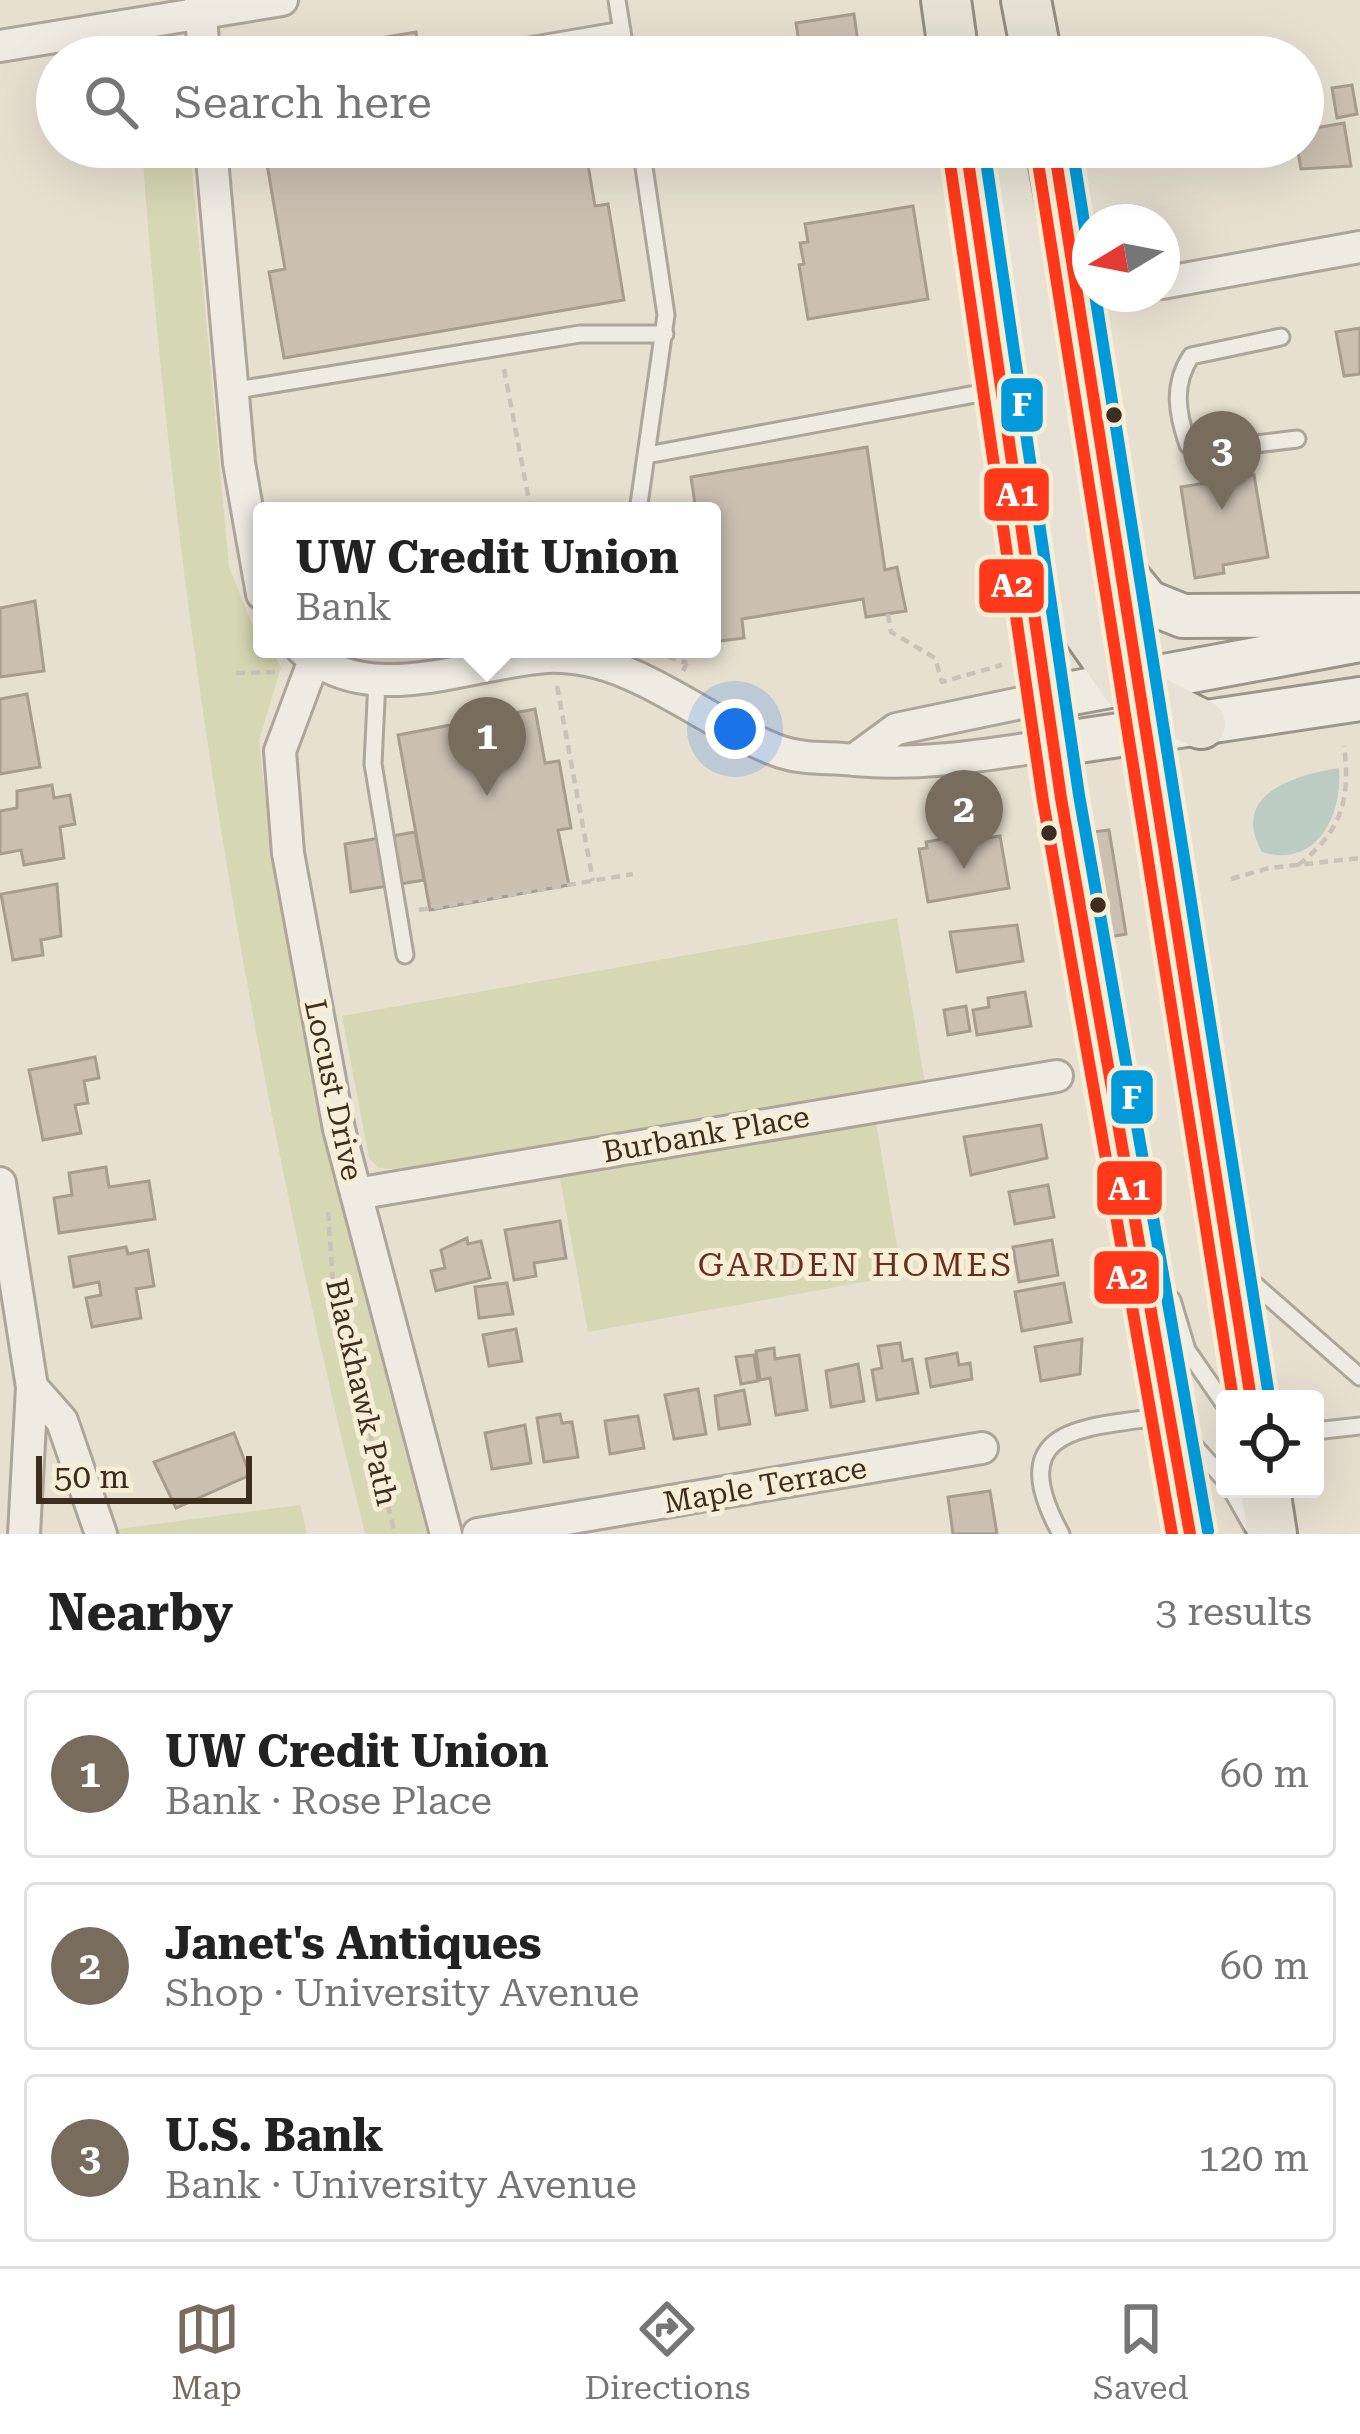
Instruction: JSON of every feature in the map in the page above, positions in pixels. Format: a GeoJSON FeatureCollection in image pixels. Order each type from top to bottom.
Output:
{"type":"FeatureCollection","features":[{"type":"Feature","properties":{"kind":"main road"},"geometry":{"type":"LineString","coordinates":[[1026,0],[1033,36]]}},
{"type":"Feature","properties":{"kind":"main road"},"geometry":{"type":"LineString","coordinates":[[969,168],[1049,722],[1127,1194],[1190,1534]]}},
{"type":"Feature","properties":{"kind":"main road"},"geometry":{"type":"LineString","coordinates":[[1004,168],[1024,261],[1079,605],[1099,652],[1140,700],[1201,724],[1360,699]]}},
{"type":"Feature","properties":{"kind":"main road"},"geometry":{"type":"LineString","coordinates":[[1059,168],[1072,218]]}},
{"type":"Feature","properties":{"kind":"main road"},"geometry":{"type":"LineString","coordinates":[[1094,312],[1140,700],[1250,1390]]}},
{"type":"Feature","properties":{"kind":"main road"},"geometry":{"type":"LineString","coordinates":[[1125,574],[1148,602],[1183,616],[1360,615]]}},
{"type":"Feature","properties":{"kind":"main road"},"geometry":{"type":"LineString","coordinates":[[1049,722],[1360,640]]}},
{"type":"Feature","properties":{"kind":"main road"},"geometry":{"type":"LineString","coordinates":[[1266,1498],[1272,1534]]}},
{"type":"Feature","properties":{"kind":"street"},"geometry":{"type":"LineString","coordinates":[[51,36],[200,7],[282,0]]}},
{"type":"Feature","properties":{"kind":"street"},"geometry":{"type":"LineString","coordinates":[[0,46],[36,39]]}},
{"type":"Feature","properties":{"kind":"street"},"geometry":{"type":"LineString","coordinates":[[213,168],[231,391],[253,557]]}},
{"type":"Feature","properties":{"kind":"street"},"geometry":{"type":"LineString","coordinates":[[1180,280],[1360,247]]}},
{"type":"Feature","properties":{"kind":"street"},"geometry":{"type":"LineString","coordinates":[[299,660],[377,680],[553,658]]}},
{"type":"Feature","properties":{"kind":"street"},"geometry":{"type":"LineString","coordinates":[[616,658],[764,745],[808,758],[920,763],[1049,722]]}},
{"type":"Feature","properties":{"kind":"street","name":"Locust Drive"},"geometry":{"type":"LineString","coordinates":[[299,660],[281,788],[312,988],[356,1194],[446,1534]]}},
{"type":"Feature","properties":{"kind":"street"},"geometry":{"type":"LineString","coordinates":[[855,760],[896,729],[1049,722]]}},
{"type":"Feature","properties":{"kind":"street","name":"Burbank Place"},"geometry":{"type":"LineString","coordinates":[[356,1194],[1058,1076]]}},
{"type":"Feature","properties":{"kind":"street"},"geometry":{"type":"LineString","coordinates":[[0,1184],[32,1387],[24,1534]]}},
{"type":"Feature","properties":{"kind":"street"},"geometry":{"type":"LineString","coordinates":[[32,1387],[62,1421],[101,1534]]}},
{"type":"Feature","properties":{"kind":"street","name":"Maple Terrace"},"geometry":{"type":"LineString","coordinates":[[478,1534],[982,1448]]}},
{"type":"Feature","properties":{"kind":"lane"},"geometry":{"type":"LineString","coordinates":[[617,0],[623,36]]}},
{"type":"Feature","properties":{"kind":"lane"},"geometry":{"type":"LineString","coordinates":[[587,36],[622,30]]}},
{"type":"Feature","properties":{"kind":"lane"},"geometry":{"type":"LineString","coordinates":[[639,502],[665,334],[664,284],[645,168]]}},
{"type":"Feature","properties":{"kind":"lane"},"geometry":{"type":"LineString","coordinates":[[231,391],[500,345],[601,332],[665,334]]}},
{"type":"Feature","properties":{"kind":"lane"},"geometry":{"type":"LineString","coordinates":[[1281,337],[1191,356],[1180,373],[1181,424],[1188,445],[1199,451],[1297,439]]}},
{"type":"Feature","properties":{"kind":"lane"},"geometry":{"type":"LineString","coordinates":[[647,454],[1000,390]]}},
{"type":"Feature","properties":{"kind":"lane"},"geometry":{"type":"LineString","coordinates":[[377,680],[373,764],[405,955]]}},
{"type":"Feature","properties":{"kind":"lane"},"geometry":{"type":"LineString","coordinates":[[1127,1194],[1150,1222],[1187,1350],[1216,1392]]}},
{"type":"Feature","properties":{"kind":"lane"},"geometry":{"type":"LineString","coordinates":[[1229,1262],[1360,1377]]}},
{"type":"Feature","properties":{"kind":"lane"},"geometry":{"type":"LineString","coordinates":[[1061,1534],[1049,1513],[1040,1470],[1048,1446],[1064,1433],[1167,1416],[1216,1470]]}},
{"type":"Feature","properties":{"kind":"lane"},"geometry":{"type":"LineString","coordinates":[[1324,1431],[1360,1426]]}},
{"type":"Feature","properties":{"kind":"lane"},"geometry":{"type":"LineString","coordinates":[[1236,1498],[1256,1534]]}},
{"type":"Feature","properties":{"kind":"path"},"geometry":{"type":"LineString","coordinates":[[500,345],[529,502]]}},
{"type":"Feature","properties":{"kind":"path"},"geometry":{"type":"LineString","coordinates":[[888,614],[891,632],[935,658],[942,682],[1002,665]]}},
{"type":"Feature","properties":{"kind":"path"},"geometry":{"type":"LineString","coordinates":[[553,658],[593,881]]}},
{"type":"Feature","properties":{"kind":"path"},"geometry":{"type":"LineString","coordinates":[[671,658],[687,663]]}},
{"type":"Feature","properties":{"kind":"path"},"geometry":{"type":"LineString","coordinates":[[236,673],[299,660]]}},
{"type":"Feature","properties":{"kind":"path"},"geometry":{"type":"LineString","coordinates":[[1298,865],[1339,824],[1346,792],[1344,746]]}},
{"type":"Feature","properties":{"kind":"path"},"geometry":{"type":"LineString","coordinates":[[1231,879],[1360,858]]}},
{"type":"Feature","properties":{"kind":"path"},"geometry":{"type":"LineString","coordinates":[[398,913],[633,874]]}},
{"type":"Feature","properties":{"kind":"path","name":"Blackhawk Path"},"geometry":{"type":"LineString","coordinates":[[356,1194],[328,1210],[333,1283],[395,1534]]}},
{"type":"Feature","properties":{"kind":"green space"},"geometry":{"type":"Polygon","coordinates":[[[144,168],[192,168],[229,567],[253,627],[253,658],[276,658],[281,667],[259,741],[271,850],[322,1131],[427,1534],[365,1534],[324,1363],[253,1018],[224,845],[197,671],[156,322],[144,168]]]}},
{"type":"Feature","properties":{"kind":"green space"},"geometry":{"type":"Polygon","coordinates":[[[897,918],[925,1083],[871,1093],[902,1275],[588,1332],[554,1145],[402,1170],[378,1168],[369,1158],[342,1016],[897,918]]]}},
{"type":"Feature","properties":{"kind":"green space"},"geometry":{"type":"Polygon","coordinates":[[[300,1505],[307,1534],[112,1534],[111,1530],[300,1505]]]}},
{"type":"Feature","properties":{"kind":"shaded area"},"geometry":{"type":"Polygon","coordinates":[[[1339,768],[1331,820],[1311,846],[1281,855],[1262,852],[1254,832],[1260,802],[1287,782],[1339,768]]]}},
{"type":"Feature","properties":{"kind":"building"},"geometry":{"type":"Polygon","coordinates":[[[854,14],[857,36],[798,36],[796,23],[854,14]]]}},
{"type":"Feature","properties":{"kind":"building"},"geometry":{"type":"Polygon","coordinates":[[[1352,85],[1357,114],[1337,118],[1332,88],[1352,85]]]}},
{"type":"Feature","properties":{"kind":"building"},"geometry":{"type":"Polygon","coordinates":[[[1344,123],[1351,166],[1324,168],[1324,126],[1344,123]]]}},
{"type":"Feature","properties":{"kind":"building"},"geometry":{"type":"Polygon","coordinates":[[[268,168],[589,168],[595,206],[608,204],[624,300],[284,358],[269,272],[285,269],[268,168]]]}},
{"type":"Feature","properties":{"kind":"building"},"geometry":{"type":"Polygon","coordinates":[[[913,206],[928,299],[808,319],[799,265],[804,264],[800,243],[808,242],[805,224],[913,206]]]}},
{"type":"Feature","properties":{"kind":"building"},"geometry":{"type":"Polygon","coordinates":[[[1360,328],[1360,374],[1344,376],[1336,332],[1360,328]]]}},
{"type":"Feature","properties":{"kind":"building"},"geometry":{"type":"Polygon","coordinates":[[[867,447],[885,570],[897,567],[906,611],[866,617],[863,599],[742,619],[744,638],[721,641],[721,502],[695,502],[691,477],[867,447]]]}},
{"type":"Feature","properties":{"kind":"building"},"geometry":{"type":"Polygon","coordinates":[[[1254,475],[1268,557],[1223,565],[1224,573],[1195,578],[1181,487],[1254,475]]]}},
{"type":"Feature","properties":{"kind":"building"},"geometry":{"type":"Polygon","coordinates":[[[35,601],[44,671],[0,677],[0,608],[35,601]]]}},
{"type":"Feature","properties":{"kind":"building"},"geometry":{"type":"Polygon","coordinates":[[[27,694],[40,767],[0,774],[0,699],[27,694]]]}},
{"type":"Feature","properties":{"kind":"building"},"geometry":{"type":"Polygon","coordinates":[[[535,709],[545,763],[559,761],[571,828],[558,830],[569,885],[430,910],[398,735],[535,709]]]}},
{"type":"Feature","properties":{"kind":"building"},"geometry":{"type":"Polygon","coordinates":[[[52,785],[54,798],[70,795],[75,824],[60,827],[64,858],[24,865],[21,850],[0,854],[0,811],[17,808],[17,791],[52,785]]]}},
{"type":"Feature","properties":{"kind":"building"},"geometry":{"type":"Polygon","coordinates":[[[1109,830],[1126,934],[1110,937],[1093,832],[1109,830]]]}},
{"type":"Feature","properties":{"kind":"building"},"geometry":{"type":"Polygon","coordinates":[[[987,831],[988,838],[1000,836],[1009,888],[928,902],[919,849],[927,848],[926,842],[987,831]]]}},
{"type":"Feature","properties":{"kind":"building"},"geometry":{"type":"Polygon","coordinates":[[[415,832],[424,880],[351,892],[345,844],[415,832]]]}},
{"type":"Feature","properties":{"kind":"building"},"geometry":{"type":"Polygon","coordinates":[[[57,884],[61,936],[41,940],[43,955],[13,960],[1,894],[57,884]]]}},
{"type":"Feature","properties":{"kind":"building"},"geometry":{"type":"Polygon","coordinates":[[[1017,925],[1023,961],[957,972],[950,932],[1017,925]]]}},
{"type":"Feature","properties":{"kind":"building"},"geometry":{"type":"Polygon","coordinates":[[[1025,992],[1031,1026],[977,1035],[973,1010],[989,1007],[988,998],[1025,992]]]}},
{"type":"Feature","properties":{"kind":"building"},"geometry":{"type":"Polygon","coordinates":[[[966,1006],[970,1031],[948,1035],[944,1010],[966,1006]]]}},
{"type":"Feature","properties":{"kind":"building"},"geometry":{"type":"Polygon","coordinates":[[[95,1057],[99,1078],[84,1081],[88,1103],[75,1105],[81,1133],[43,1140],[29,1070],[95,1057]]]}},
{"type":"Feature","properties":{"kind":"building"},"geometry":{"type":"Polygon","coordinates":[[[1041,1125],[1047,1158],[971,1175],[964,1137],[1041,1125]]]}},
{"type":"Feature","properties":{"kind":"building"},"geometry":{"type":"Polygon","coordinates":[[[106,1167],[109,1187],[149,1181],[155,1219],[59,1233],[54,1198],[72,1195],[69,1173],[106,1167]]]}},
{"type":"Feature","properties":{"kind":"building"},"geometry":{"type":"Polygon","coordinates":[[[1048,1185],[1054,1217],[1015,1224],[1009,1192],[1048,1185]]]}},
{"type":"Feature","properties":{"kind":"building"},"geometry":{"type":"Polygon","coordinates":[[[560,1221],[566,1258],[534,1263],[536,1276],[514,1280],[505,1230],[560,1221]]]}},
{"type":"Feature","properties":{"kind":"building"},"geometry":{"type":"Polygon","coordinates":[[[467,1238],[468,1244],[481,1241],[490,1278],[436,1291],[431,1271],[445,1268],[441,1250],[467,1238]]]}},
{"type":"Feature","properties":{"kind":"building"},"geometry":{"type":"Polygon","coordinates":[[[1052,1240],[1058,1275],[1019,1282],[1013,1247],[1052,1240]]]}},
{"type":"Feature","properties":{"kind":"building"},"geometry":{"type":"Polygon","coordinates":[[[126,1247],[128,1254],[148,1250],[154,1286],[136,1289],[141,1318],[92,1327],[86,1298],[101,1295],[99,1282],[74,1287],[69,1257],[126,1247]]]}},
{"type":"Feature","properties":{"kind":"building"},"geometry":{"type":"Polygon","coordinates":[[[507,1283],[513,1314],[479,1318],[475,1287],[507,1283]]]}},
{"type":"Feature","properties":{"kind":"building"},"geometry":{"type":"Polygon","coordinates":[[[1064,1283],[1071,1322],[1022,1331],[1015,1292],[1064,1283]]]}},
{"type":"Feature","properties":{"kind":"building"},"geometry":{"type":"Polygon","coordinates":[[[516,1329],[522,1361],[489,1366],[483,1335],[516,1329]]]}},
{"type":"Feature","properties":{"kind":"building"},"geometry":{"type":"Polygon","coordinates":[[[1082,1339],[1080,1374],[1041,1381],[1035,1347],[1082,1339]]]}},
{"type":"Feature","properties":{"kind":"building"},"geometry":{"type":"Polygon","coordinates":[[[900,1343],[903,1361],[912,1359],[918,1393],[877,1400],[872,1370],[882,1368],[878,1346],[900,1343]]]}},
{"type":"Feature","properties":{"kind":"building"},"geometry":{"type":"Polygon","coordinates":[[[774,1348],[775,1359],[799,1355],[807,1410],[776,1415],[770,1378],[760,1380],[756,1351],[774,1348]]]}},
{"type":"Feature","properties":{"kind":"building"},"geometry":{"type":"Polygon","coordinates":[[[957,1353],[959,1365],[970,1363],[972,1379],[931,1387],[926,1359],[957,1353]]]}},
{"type":"Feature","properties":{"kind":"building"},"geometry":{"type":"Polygon","coordinates":[[[754,1355],[758,1381],[741,1384],[736,1357],[754,1355]]]}},
{"type":"Feature","properties":{"kind":"building"},"geometry":{"type":"Polygon","coordinates":[[[858,1364],[864,1401],[831,1407],[826,1371],[858,1364]]]}},
{"type":"Feature","properties":{"kind":"building"},"geometry":{"type":"Polygon","coordinates":[[[698,1389],[706,1434],[674,1439],[665,1395],[698,1389]]]}},
{"type":"Feature","properties":{"kind":"building"},"geometry":{"type":"Polygon","coordinates":[[[744,1390],[750,1424],[719,1429],[715,1396],[744,1390]]]}},
{"type":"Feature","properties":{"kind":"building"},"geometry":{"type":"Polygon","coordinates":[[[560,1414],[562,1423],[572,1422],[578,1457],[544,1462],[537,1418],[560,1414]]]}},
{"type":"Feature","properties":{"kind":"building"},"geometry":{"type":"Polygon","coordinates":[[[638,1416],[644,1448],[610,1454],[605,1421],[638,1416]]]}},
{"type":"Feature","properties":{"kind":"building"},"geometry":{"type":"Polygon","coordinates":[[[525,1425],[531,1463],[492,1469],[485,1433],[525,1425]]]}},
{"type":"Feature","properties":{"kind":"building"},"geometry":{"type":"Polygon","coordinates":[[[234,1433],[250,1475],[176,1508],[154,1462],[234,1433]]]}},
{"type":"Feature","properties":{"kind":"building"},"geometry":{"type":"Polygon","coordinates":[[[990,1491],[997,1534],[953,1534],[948,1497],[990,1491]]]}},
{"type":"Feature","properties":{"kind":"transit line","name":"A2"},"geometry":{"type":"LineString","coordinates":[[951,168],[1043,801],[1172,1534]]}},
{"type":"Feature","properties":{"kind":"transit line","name":"A1"},"geometry":{"type":"LineString","coordinates":[[969,168],[1061,798],[1190,1534]]}},
{"type":"Feature","properties":{"kind":"transit line","name":"F"},"geometry":{"type":"LineString","coordinates":[[987,168],[1079,795],[1208,1531]]}},
{"type":"Feature","properties":{"kind":"transit line","name":"A2"},"geometry":{"type":"LineString","coordinates":[[1039,168],[1232,1390]]}},
{"type":"Feature","properties":{"kind":"transit line","name":"A1"},"geometry":{"type":"LineString","coordinates":[[1057,168],[1250,1390]]}},
{"type":"Feature","properties":{"kind":"transit line","name":"F"},"geometry":{"type":"LineString","coordinates":[[1075,168],[1081,204]]}},
{"type":"Feature","properties":{"kind":"transit line","name":"F"},"geometry":{"type":"LineString","coordinates":[[1098,312],[1268,1390]]}},
{"type":"Feature","properties":{"kind":"place","name":"U.S. Bank"},"geometry":{"type":"Point","coordinates":[1222,510]}},
{"type":"Feature","properties":{"kind":"place","name":"UW Credit Union"},"geometry":{"type":"Point","coordinates":[487,796]}},
{"type":"Feature","properties":{"kind":"place","name":"Janet's Antiques"},"geometry":{"type":"Point","coordinates":[964,869]}},
{"type":"Feature","properties":{"kind":"district","name":"GARDEN HOMES"},"geometry":{"type":"Point","coordinates":[856,1264]}}]}
